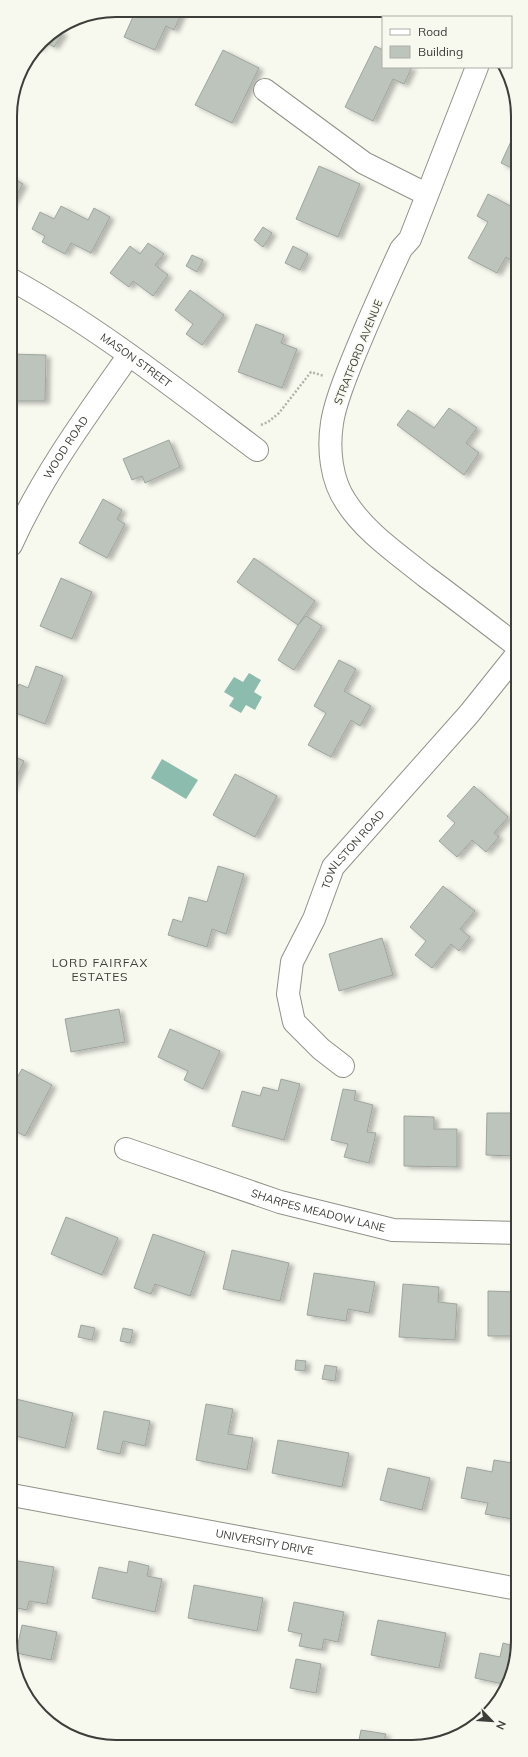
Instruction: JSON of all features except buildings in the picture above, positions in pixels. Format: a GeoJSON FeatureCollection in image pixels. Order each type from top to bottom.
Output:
{"type":"FeatureCollection","features":[{"type":"Feature","properties":{"kind":"street","name":"STRATFORD AVENUE"},"geometry":{"type":"LineString","coordinates":[[477,68],[426,194],[410,239],[401,249],[362,336],[343,384],[332,424],[331,454],[333,470],[339,491],[361,522],[397,554],[511,641]]}},
{"type":"Feature","properties":{"kind":"street"},"geometry":{"type":"LineString","coordinates":[[265,90],[364,162],[426,194]]}},
{"type":"Feature","properties":{"kind":"street","name":"MASON STREET"},"geometry":{"type":"LineString","coordinates":[[17,283],[46,298],[95,330],[257,450]]}},
{"type":"Feature","properties":{"kind":"street","name":"WOOD ROAD"},"geometry":{"type":"LineString","coordinates":[[17,532],[23,518],[57,459],[129,355]]}},
{"type":"Feature","properties":{"kind":"street","name":"TOWLSTON ROAD"},"geometry":{"type":"LineString","coordinates":[[343,1066],[321,1049],[294,1022],[288,994],[292,962],[314,920],[333,867],[469,714],[511,662]]}},
{"type":"Feature","properties":{"kind":"street","name":"SHARPES MEADOW LANE"},"geometry":{"type":"LineString","coordinates":[[126,1149],[280,1202],[393,1230],[511,1233]]}},
{"type":"Feature","properties":{"kind":"street","name":"UNIVERSITY DRIVE"},"geometry":{"type":"LineString","coordinates":[[17,1496],[511,1588]]}},
{"type":"Feature","properties":{"kind":"path"},"geometry":{"type":"LineString","coordinates":[[261,425],[268,422],[279,412],[312,372],[343,384]]}},
{"type":"Feature","properties":{"kind":"water"},"geometry":{"type":"Polygon","coordinates":[[[249,673],[261,680],[254,692],[262,697],[255,710],[246,705],[241,713],[229,706],[234,698],[224,692],[234,677],[243,682],[249,673]]]}},
{"type":"Feature","properties":{"kind":"water"},"geometry":{"type":"Polygon","coordinates":[[[162,759],[198,780],[186,799],[151,778],[162,759]]]}},
{"type":"Feature","properties":{"kind":"district","name":"LORD FAIRFAX ESTATES"},"geometry":{"type":"Point","coordinates":[100,969]}}]}
